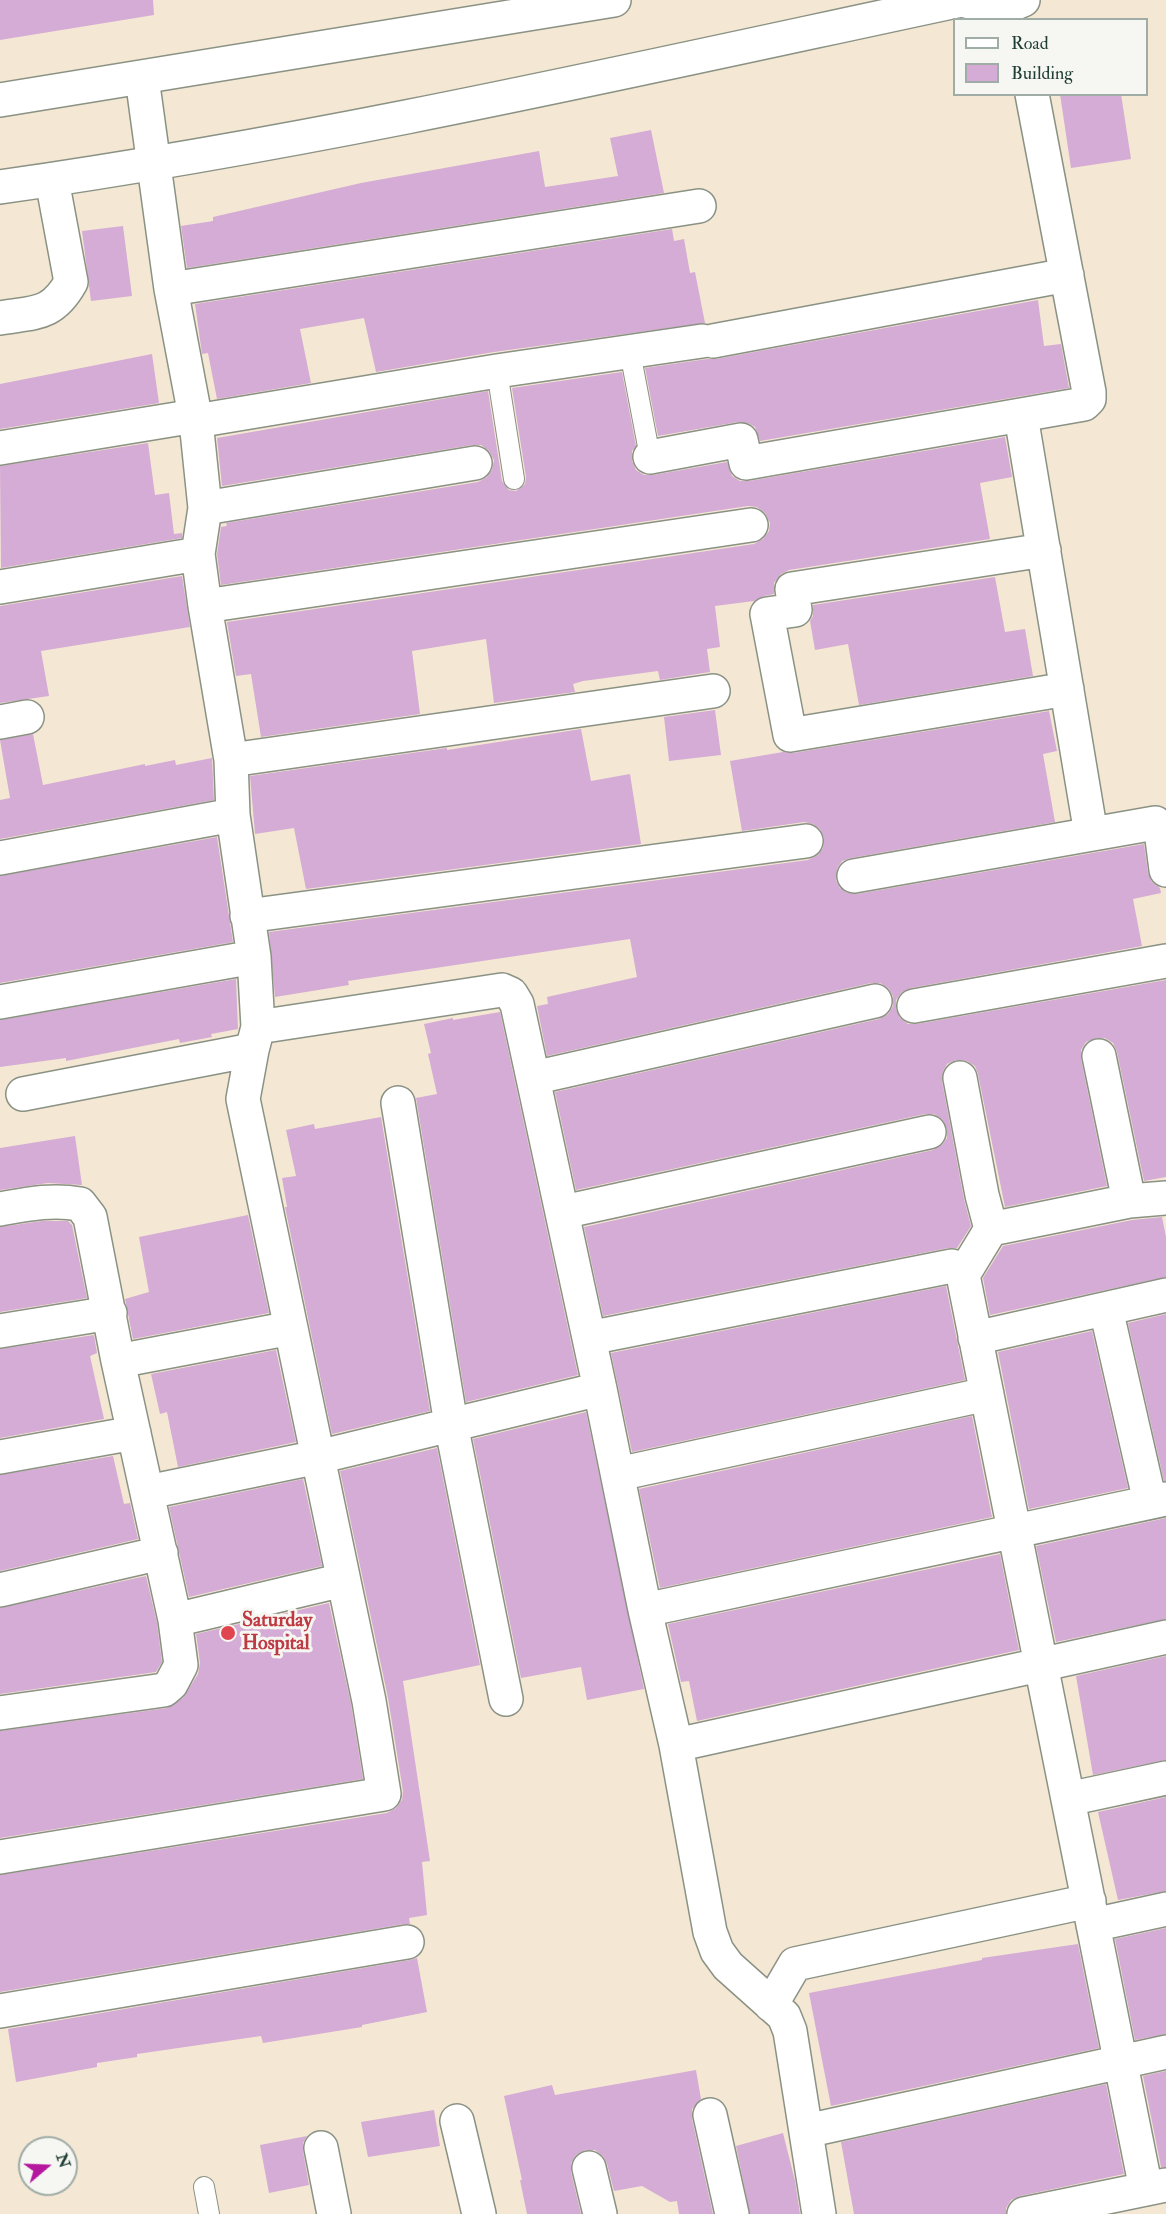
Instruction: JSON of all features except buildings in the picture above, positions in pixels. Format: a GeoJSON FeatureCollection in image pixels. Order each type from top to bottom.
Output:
{"type":"FeatureCollection","features":[{"type":"Feature","properties":{"kind":"street"},"geometry":{"type":"LineString","coordinates":[[0,100],[614,0]]}},
{"type":"Feature","properties":{"kind":"street"},"geometry":{"type":"LineString","coordinates":[[0,187],[153,165],[416,116],[962,0],[994,7],[1019,8]]}},
{"type":"Feature","properties":{"kind":"street"},"geometry":{"type":"LineString","coordinates":[[0,1857],[384,1794],[369,1701],[243,1098],[255,1039],[254,957],[233,815],[231,760],[198,554],[205,508],[196,418],[171,289],[142,78]]}},
{"type":"Feature","properties":{"kind":"street"},"geometry":{"type":"LineString","coordinates":[[650,457],[741,440],[746,463],[1084,404],[1089,399],[1032,96]]}},
{"type":"Feature","properties":{"kind":"street"},"geometry":{"type":"LineString","coordinates":[[0,318],[45,311],[63,297],[71,282],[52,180]]}},
{"type":"Feature","properties":{"kind":"street"},"geometry":{"type":"LineString","coordinates":[[171,289],[699,206]]}},
{"type":"Feature","properties":{"kind":"street"},"geometry":{"type":"LineString","coordinates":[[0,448],[497,371],[708,341],[1067,275]]}},
{"type":"Feature","properties":{"kind":"street"},"geometry":{"type":"LineString","coordinates":[[1021,416],[1091,834]]}},
{"type":"Feature","properties":{"kind":"street"},"geometry":{"type":"LineString","coordinates":[[205,508],[475,464]]}},
{"type":"Feature","properties":{"kind":"street"},"geometry":{"type":"LineString","coordinates":[[205,606],[751,525]]}},
{"type":"Feature","properties":{"kind":"street"},"geometry":{"type":"LineString","coordinates":[[1044,550],[792,589],[795,610],[767,614],[790,735],[1067,689]]}},
{"type":"Feature","properties":{"kind":"street"},"geometry":{"type":"LineString","coordinates":[[0,587],[198,554]]}},
{"type":"Feature","properties":{"kind":"street"},"geometry":{"type":"LineString","coordinates":[[231,760],[712,691]]}},
{"type":"Feature","properties":{"kind":"street"},"geometry":{"type":"LineString","coordinates":[[0,858],[233,815]]}},
{"type":"Feature","properties":{"kind":"street"},"geometry":{"type":"LineString","coordinates":[[854,876],[1155,823],[1161,831],[1166,870]]}},
{"type":"Feature","properties":{"kind":"street"},"geometry":{"type":"LineString","coordinates":[[247,916],[806,840]]}},
{"type":"Feature","properties":{"kind":"street"},"geometry":{"type":"LineString","coordinates":[[0,1002],[254,957]]}},
{"type":"Feature","properties":{"kind":"street"},"geometry":{"type":"LineString","coordinates":[[914,1006],[1166,961]]}},
{"type":"Feature","properties":{"kind":"street"},"geometry":{"type":"LineString","coordinates":[[23,1094],[255,1039],[502,990],[511,994],[518,1004],[590,1338],[645,1610],[676,1745],[710,1932],[717,1951],[728,1966],[784,2016],[790,2031],[819,2214]]}},
{"type":"Feature","properties":{"kind":"street"},"geometry":{"type":"LineString","coordinates":[[533,1078],[875,1001]]}},
{"type":"Feature","properties":{"kind":"street"},"geometry":{"type":"LineString","coordinates":[[1099,1056],[1129,1201]]}},
{"type":"Feature","properties":{"kind":"street"},"geometry":{"type":"LineString","coordinates":[[960,1078],[982,1195],[991,1229],[963,1275]]}},
{"type":"Feature","properties":{"kind":"street"},"geometry":{"type":"LineString","coordinates":[[398,1103],[451,1424],[506,1699]]}},
{"type":"Feature","properties":{"kind":"street"},"geometry":{"type":"LineString","coordinates":[[562,1212],[929,1132]]}},
{"type":"Feature","properties":{"kind":"street"},"geometry":{"type":"LineString","coordinates":[[0,1209],[45,1201],[81,1204],[90,1217],[118,1361],[175,1620],[181,1665],[171,1684],[164,1690],[0,1713]]}},
{"type":"Feature","properties":{"kind":"street"},"geometry":{"type":"LineString","coordinates":[[991,1229],[1129,1201],[1165,1205]]}},
{"type":"Feature","properties":{"kind":"street"},"geometry":{"type":"LineString","coordinates":[[590,1338],[952,1266],[959,1268],[963,1275],[1121,2061],[1156,2187],[1024,2214]]}},
{"type":"Feature","properties":{"kind":"street"},"geometry":{"type":"LineString","coordinates":[[975,1338],[1166,1295]]}},
{"type":"Feature","properties":{"kind":"street"},"geometry":{"type":"LineString","coordinates":[[645,1610],[1158,1501],[1106,1309]]}},
{"type":"Feature","properties":{"kind":"street"},"geometry":{"type":"LineString","coordinates":[[0,1331],[110,1313]]}},
{"type":"Feature","properties":{"kind":"street"},"geometry":{"type":"LineString","coordinates":[[118,1361],[291,1328]]}},
{"type":"Feature","properties":{"kind":"street"},"geometry":{"type":"LineString","coordinates":[[148,1492],[318,1457],[600,1389]]}},
{"type":"Feature","properties":{"kind":"street"},"geometry":{"type":"LineString","coordinates":[[618,1474],[987,1394]]}},
{"type":"Feature","properties":{"kind":"street"},"geometry":{"type":"LineString","coordinates":[[0,1457],[134,1433]]}},
{"type":"Feature","properties":{"kind":"street"},"geometry":{"type":"LineString","coordinates":[[0,1590],[161,1553]]}},
{"type":"Feature","properties":{"kind":"street"},"geometry":{"type":"LineString","coordinates":[[175,1620],[343,1580]]}},
{"type":"Feature","properties":{"kind":"street"},"geometry":{"type":"LineString","coordinates":[[676,1745],[1166,1636]]}},
{"type":"Feature","properties":{"kind":"street"},"geometry":{"type":"LineString","coordinates":[[1068,1799],[1166,1778]]}},
{"type":"Feature","properties":{"kind":"street"},"geometry":{"type":"LineString","coordinates":[[771,2005],[795,1964],[1091,1913],[1166,1909]]}},
{"type":"Feature","properties":{"kind":"street"},"geometry":{"type":"LineString","coordinates":[[0,2011],[407,1942]]}},
{"type":"Feature","properties":{"kind":"street"},"geometry":{"type":"LineString","coordinates":[[806,2131],[1166,2052]]}},
{"type":"Feature","properties":{"kind":"street"},"geometry":{"type":"LineString","coordinates":[[710,2115],[732,2214]]}},
{"type":"Feature","properties":{"kind":"street"},"geometry":{"type":"LineString","coordinates":[[457,2121],[479,2214]]}},
{"type":"Feature","properties":{"kind":"street"},"geometry":{"type":"LineString","coordinates":[[321,2148],[334,2214]]}},
{"type":"Feature","properties":{"kind":"street"},"geometry":{"type":"LineString","coordinates":[[589,2168],[600,2214]]}},
{"type":"Feature","properties":{"kind":"lane"},"geometry":{"type":"LineString","coordinates":[[630,352],[650,457]]}},
{"type":"Feature","properties":{"kind":"lane"},"geometry":{"type":"LineString","coordinates":[[497,371],[514,479]]}},
{"type":"Feature","properties":{"kind":"lane"},"geometry":{"type":"LineString","coordinates":[[204,2187],[209,2214]]}},
{"type":"Feature","properties":{"kind":"place","name":"Saturday Hospital"},"geometry":{"type":"Point","coordinates":[228,1633]}}]}
